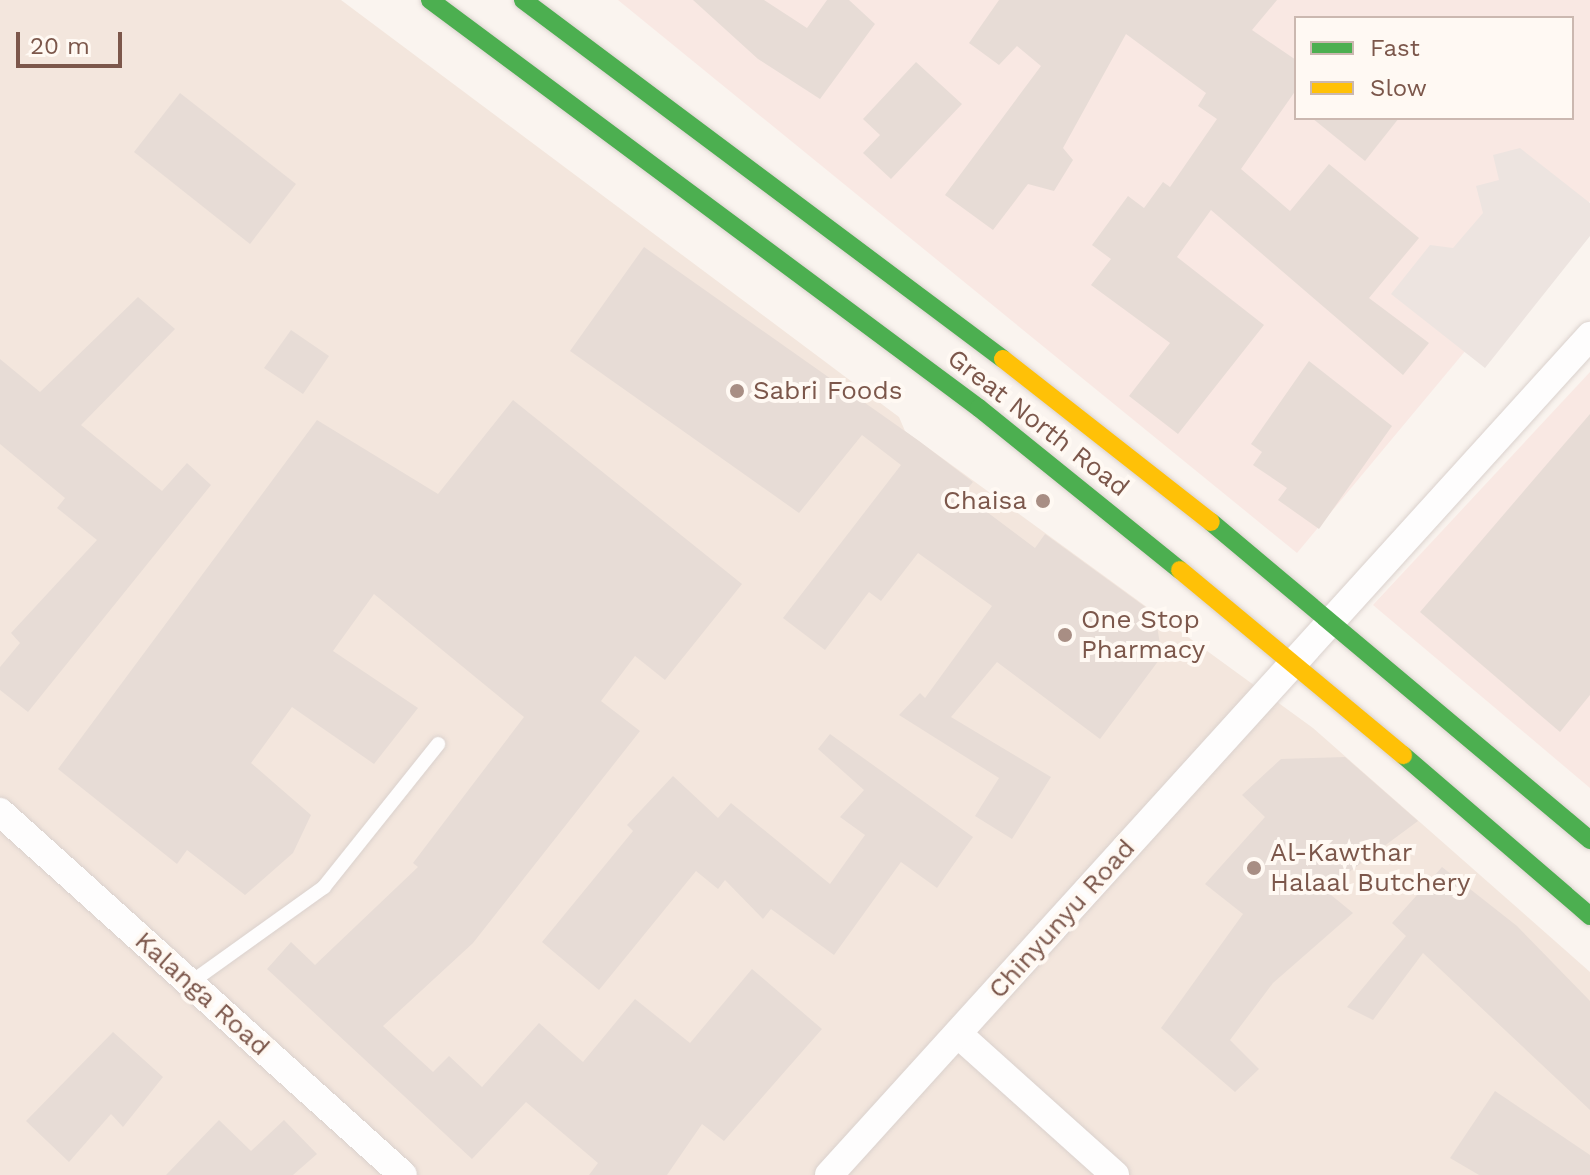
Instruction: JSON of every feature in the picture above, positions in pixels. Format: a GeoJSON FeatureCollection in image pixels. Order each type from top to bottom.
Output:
{"type":"FeatureCollection","features":[{"type":"Feature","properties":{"kind":"main road","name":"Great North Road"},"geometry":{"type":"LineString","coordinates":[[430,0],[979,408],[1294,662],[1590,916]]}},
{"type":"Feature","properties":{"kind":"main road","name":"Great North Road"},"geometry":{"type":"LineString","coordinates":[[523,0],[798,200],[1330,617],[1590,840]]}},
{"type":"Feature","properties":{"kind":"street","name":"Chinyunyu Road"},"geometry":{"type":"LineString","coordinates":[[829,1175],[1294,662],[1330,617],[1590,336]]}},
{"type":"Feature","properties":{"kind":"street","name":"Kalanga Road"},"geometry":{"type":"LineString","coordinates":[[0,812],[403,1175]]}},
{"type":"Feature","properties":{"kind":"street"},"geometry":{"type":"LineString","coordinates":[[958,1034],[1115,1175]]}},
{"type":"Feature","properties":{"kind":"lane"},"geometry":{"type":"LineString","coordinates":[[190,983],[324,887],[438,744]]}},
{"type":"Feature","properties":{"kind":"shaded area"},"geometry":{"type":"Polygon","coordinates":[[[0,0],[341,0],[899,417],[905,431],[1313,728],[1590,972],[1590,1175],[0,1175],[0,0]]]}},
{"type":"Feature","properties":{"kind":"shaded area"},"geometry":{"type":"Polygon","coordinates":[[[618,0],[1590,0],[1590,201],[1297,553],[618,0]]]}},
{"type":"Feature","properties":{"kind":"shaded area"},"geometry":{"type":"Polygon","coordinates":[[[1520,148],[1590,203],[1590,236],[1485,368],[1391,294],[1430,245],[1453,248],[1483,213],[1476,186],[1499,180],[1493,155],[1520,148]]]}},
{"type":"Feature","properties":{"kind":"shaded area"},"geometry":{"type":"Polygon","coordinates":[[[1590,372],[1590,788],[1373,605],[1590,372]]]}},
{"type":"Feature","properties":{"kind":"building"},"geometry":{"type":"Polygon","coordinates":[[[693,0],[764,0],[807,28],[827,0],[849,0],[875,24],[820,99],[758,59],[693,0]]]}},
{"type":"Feature","properties":{"kind":"building"},"geometry":{"type":"Polygon","coordinates":[[[999,0],[1277,0],[1252,30],[1294,59],[1294,93],[1241,169],[1290,211],[1329,164],[1419,238],[1369,298],[1429,343],[1403,375],[1211,210],[1177,257],[1264,325],[1178,434],[1129,396],[1170,343],[1091,285],[1111,259],[1092,245],[1128,196],[1144,208],[1163,182],[1170,187],[1217,119],[1198,106],[1206,93],[1126,34],[1063,148],[1073,160],[1054,191],[1028,184],[993,230],[945,195],[1041,66],[1017,46],[999,65],[969,43],[999,0]]]}},
{"type":"Feature","properties":{"kind":"building"},"geometry":{"type":"Polygon","coordinates":[[[916,62],[962,104],[891,179],[863,153],[880,135],[863,119],[916,62]]]}},
{"type":"Feature","properties":{"kind":"building"},"geometry":{"type":"Polygon","coordinates":[[[180,93],[296,184],[250,244],[134,152],[180,93]]]}},
{"type":"Feature","properties":{"kind":"building"},"geometry":{"type":"Polygon","coordinates":[[[1314,120],[1397,120],[1365,161],[1314,120]]]}},
{"type":"Feature","properties":{"kind":"building"},"geometry":{"type":"Polygon","coordinates":[[[644,247],[973,482],[963,494],[1035,548],[1045,534],[1155,614],[1162,656],[1100,739],[997,662],[951,717],[1051,777],[1012,839],[975,816],[999,778],[899,715],[920,693],[925,698],[992,606],[918,553],[881,601],[869,592],[825,650],[783,618],[901,465],[862,435],[799,513],[570,351],[644,247]]]}},
{"type":"Feature","properties":{"kind":"building"},"geometry":{"type":"Polygon","coordinates":[[[138,297],[175,329],[81,425],[162,491],[187,463],[211,485],[28,712],[0,690],[0,667],[20,643],[11,633],[97,540],[57,508],[65,498],[0,444],[0,359],[40,392],[138,297]]]}},
{"type":"Feature","properties":{"kind":"building"},"geometry":{"type":"Polygon","coordinates":[[[291,330],[329,356],[303,394],[264,368],[291,330]]]}},
{"type":"Feature","properties":{"kind":"building"},"geometry":{"type":"Polygon","coordinates":[[[1309,361],[1392,426],[1319,529],[1278,500],[1287,488],[1253,465],[1262,452],[1251,444],[1309,361]]]}},
{"type":"Feature","properties":{"kind":"building"},"geometry":{"type":"Polygon","coordinates":[[[513,400],[742,584],[665,680],[635,656],[601,701],[640,731],[473,943],[383,1026],[433,1072],[449,1056],[482,1087],[539,1023],[583,1062],[635,999],[690,1043],[752,969],[822,1029],[724,1141],[702,1124],[667,1175],[589,1175],[598,1163],[526,1102],[472,1159],[267,969],[291,942],[315,965],[418,867],[413,863],[524,717],[374,594],[333,651],[418,708],[374,764],[292,707],[251,763],[311,815],[293,853],[245,895],[187,850],[177,864],[58,769],[317,420],[438,494],[513,400]]]}},
{"type":"Feature","properties":{"kind":"building"},"geometry":{"type":"Polygon","coordinates":[[[1590,414],[1590,695],[1560,732],[1420,612],[1590,414]]]}},
{"type":"Feature","properties":{"kind":"building"},"geometry":{"type":"Polygon","coordinates":[[[830,734],[973,837],[937,888],[901,862],[834,955],[771,909],[763,919],[725,880],[718,889],[696,871],[599,990],[542,942],[633,831],[627,825],[673,776],[718,818],[731,803],[830,884],[865,835],[840,817],[864,790],[818,749],[830,734]]]}},
{"type":"Feature","properties":{"kind":"building"},"geometry":{"type":"Polygon","coordinates":[[[1345,757],[1418,821],[1325,890],[1353,913],[1273,983],[1230,1040],[1259,1069],[1235,1092],[1161,1028],[1243,914],[1205,884],[1265,817],[1242,795],[1281,759],[1345,757]]]}},
{"type":"Feature","properties":{"kind":"building"},"geometry":{"type":"Polygon","coordinates":[[[1442,867],[1517,926],[1590,1001],[1590,1110],[1423,953],[1373,1020],[1347,1007],[1406,936],[1392,923],[1442,867]]]}},
{"type":"Feature","properties":{"kind":"building"},"geometry":{"type":"Polygon","coordinates":[[[113,1032],[163,1077],[123,1127],[111,1114],[69,1162],[26,1121],[113,1032]]]}},
{"type":"Feature","properties":{"kind":"building"},"geometry":{"type":"Polygon","coordinates":[[[1495,1091],[1590,1155],[1590,1175],[1479,1175],[1450,1158],[1495,1091]]]}},
{"type":"Feature","properties":{"kind":"building"},"geometry":{"type":"Polygon","coordinates":[[[219,1120],[251,1151],[284,1120],[317,1154],[293,1175],[166,1175],[219,1120]]]}},
{"type":"Feature","properties":{"kind":"traffic: fast"},"geometry":{"type":"LineString","coordinates":[[430,0],[979,408],[1180,570]]}},
{"type":"Feature","properties":{"kind":"traffic: fast"},"geometry":{"type":"LineString","coordinates":[[523,0],[1003,359]]}},
{"type":"Feature","properties":{"kind":"traffic: fast"},"geometry":{"type":"LineString","coordinates":[[1211,522],[1590,840]]}},
{"type":"Feature","properties":{"kind":"traffic: fast"},"geometry":{"type":"LineString","coordinates":[[1403,755],[1590,916]]}},
{"type":"Feature","properties":{"kind":"traffic: slow"},"geometry":{"type":"LineString","coordinates":[[1003,359],[1211,522]]}},
{"type":"Feature","properties":{"kind":"traffic: slow"},"geometry":{"type":"LineString","coordinates":[[1180,570],[1403,755]]}},
{"type":"Feature","properties":{"kind":"place","name":"Sabri Foods"},"geometry":{"type":"Point","coordinates":[737,391]}},
{"type":"Feature","properties":{"kind":"place","name":"Chaisa"},"geometry":{"type":"Point","coordinates":[1043,501]}},
{"type":"Feature","properties":{"kind":"place","name":"One Stop Pharmacy"},"geometry":{"type":"Point","coordinates":[1065,635]}},
{"type":"Feature","properties":{"kind":"place","name":"Al-Kawthar Halaal Butchery"},"geometry":{"type":"Point","coordinates":[1254,868]}}]}
